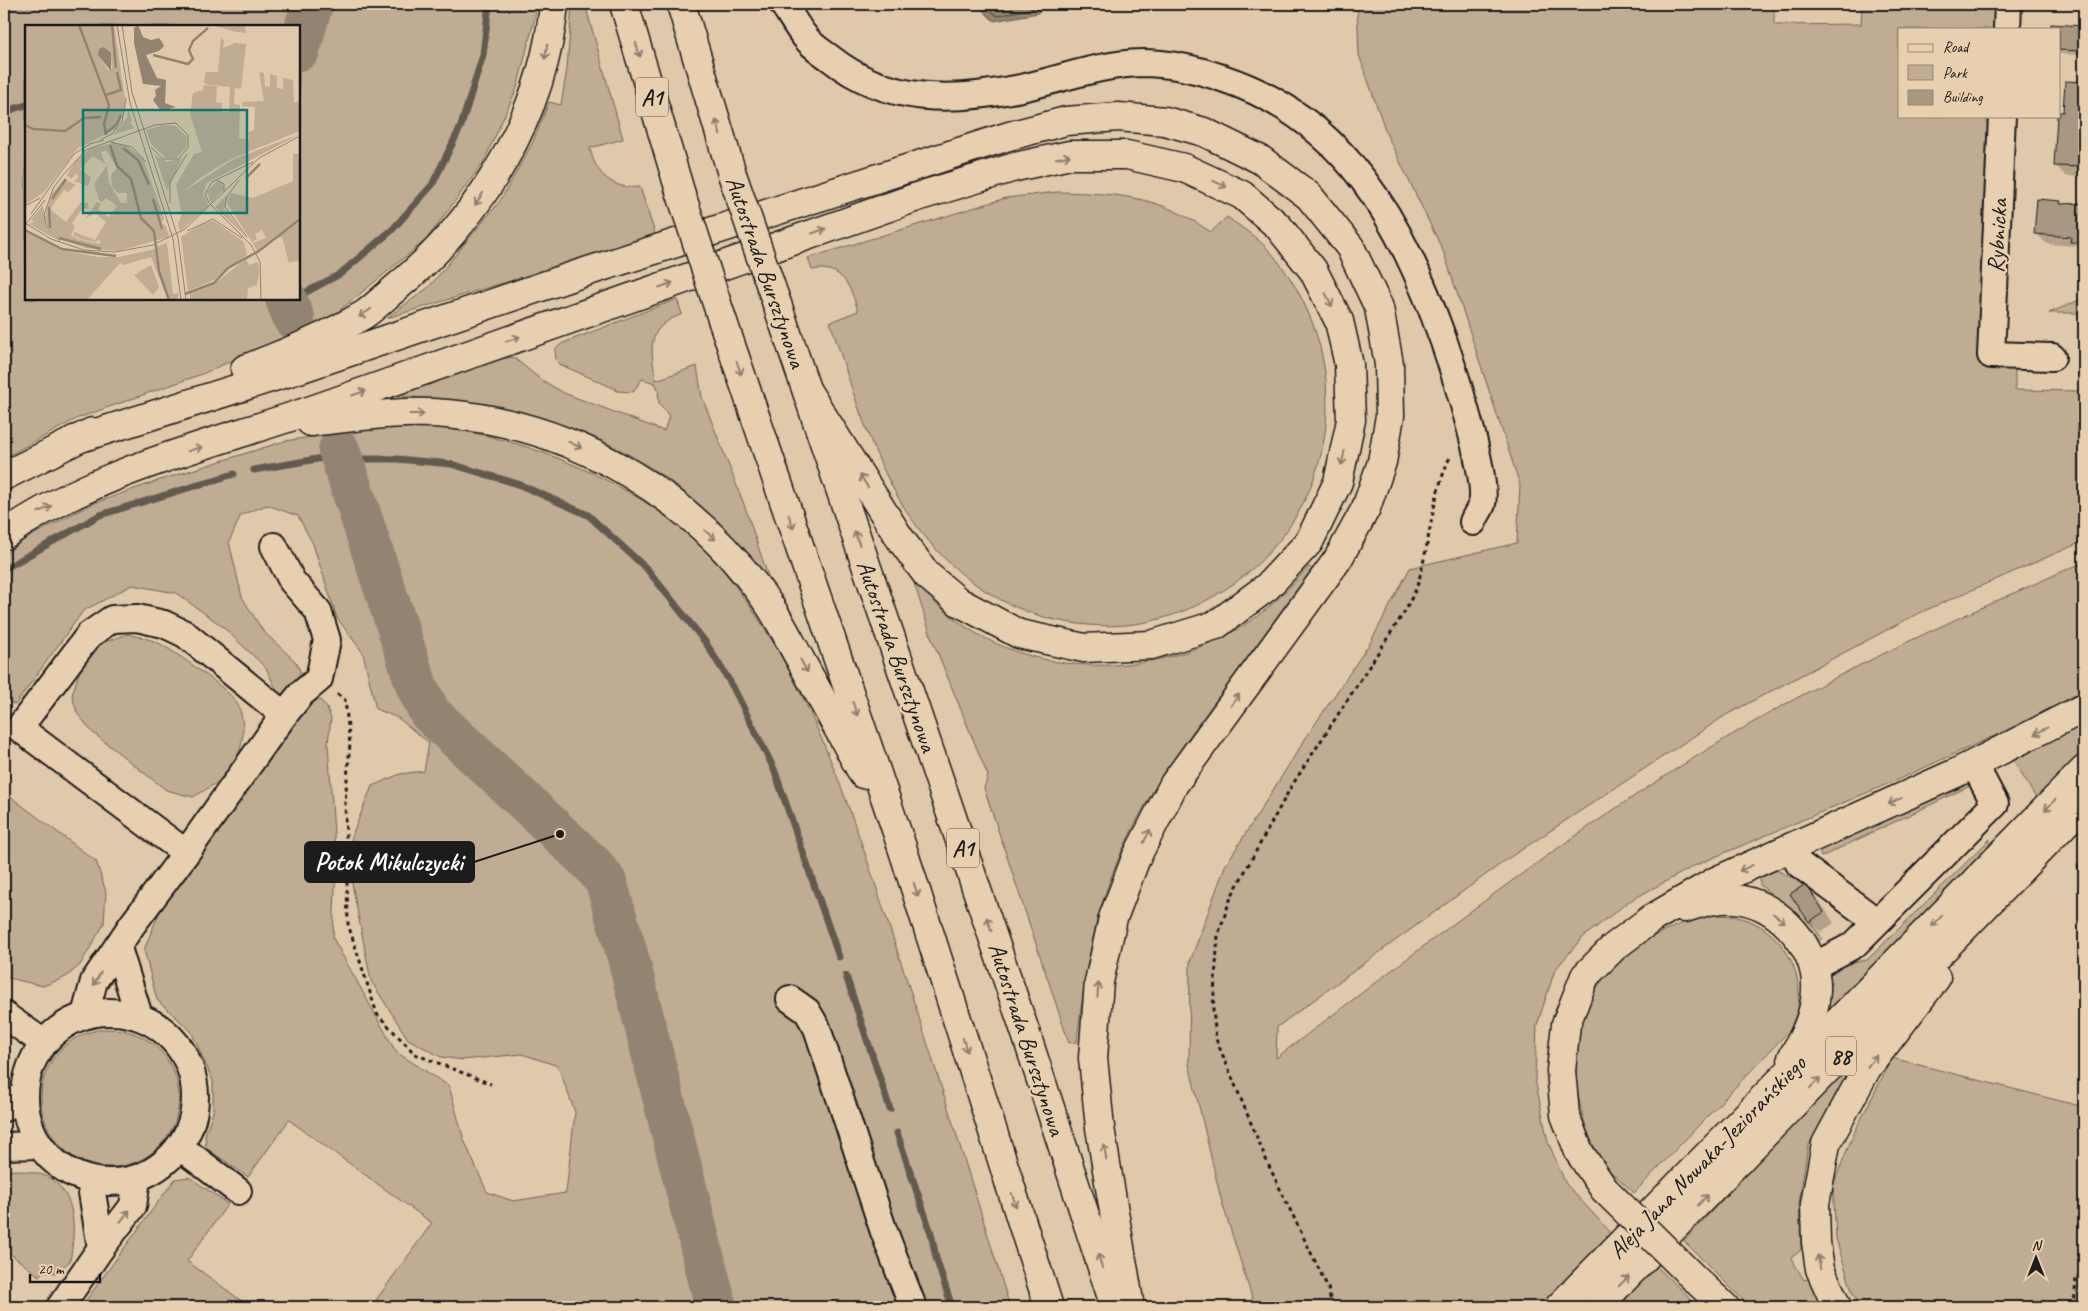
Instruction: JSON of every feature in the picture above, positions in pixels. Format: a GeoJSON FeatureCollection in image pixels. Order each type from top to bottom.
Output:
{"type":"FeatureCollection","features":[{"type":"Feature","properties":{"kind":"main road"},"geometry":{"type":"LineString","coordinates":[[4,476],[74,440],[314,342],[366,313],[417,271],[465,220],[502,163],[526,112],[545,61],[554,4]]}},
{"type":"Feature","properties":{"kind":"main road","name":"A1"},"geometry":{"type":"LineString","coordinates":[[624,4],[680,191],[901,844],[1049,1307]]}},
{"type":"Feature","properties":{"kind":"main road","name":"Autostrada Bursztynowa"},"geometry":{"type":"LineString","coordinates":[[681,4],[732,174],[1019,1013],[1115,1307]]}},
{"type":"Feature","properties":{"kind":"main road"},"geometry":{"type":"LineString","coordinates":[[74,440],[302,368],[573,276],[1009,136],[1066,121],[1118,117],[1164,121],[1204,132],[1261,160],[1309,196],[1350,247],[1379,308],[1389,364],[1390,416],[1382,462],[1366,508],[1338,559],[1174,784],[1136,858],[1112,918],[1099,982],[1093,1058],[1100,1128],[1130,1307]]}},
{"type":"Feature","properties":{"kind":"main road"},"geometry":{"type":"LineString","coordinates":[[4,535],[32,516],[99,482],[264,427],[923,195],[1015,167],[1070,155],[1126,155],[1184,168],[1242,195],[1278,226],[1313,270],[1339,321],[1349,365],[1351,420],[1338,482],[1309,542],[1267,587],[1216,625],[1151,645],[1084,648],[1019,634],[959,602],[927,575],[894,528],[807,391]]}},
{"type":"Feature","properties":{"kind":"main road"},"geometry":{"type":"LineString","coordinates":[[264,427],[383,414],[446,414],[504,423],[566,441],[625,470],[682,510],[728,552],[770,607],[901,844]]}},
{"type":"Feature","properties":{"kind":"main road"},"geometry":{"type":"LineString","coordinates":[[1726,1307],[1604,1189],[1579,1152],[1565,1115],[1561,1071],[1566,1024],[1585,976],[1614,947],[1651,919],[1716,881],[1974,764],[2084,708]]}},
{"type":"Feature","properties":{"kind":"main road","name":"Aleja Jana Nowaka-Jeziorańskiego"},"geometry":{"type":"LineString","coordinates":[[1559,1307],[2084,770]]}},
{"type":"Feature","properties":{"kind":"main road","name":"Aleja Jana Nowaka-Jeziorańskiego"},"geometry":{"type":"LineString","coordinates":[[1597,1307],[1644,1262],[2084,804]]}},
{"type":"Feature","properties":{"kind":"main road"},"geometry":{"type":"LineString","coordinates":[[1837,1307],[1820,1269],[1816,1242],[1815,1204],[1826,1144],[1867,1068],[2012,877]]}},
{"type":"Feature","properties":{"kind":"main road"},"geometry":{"type":"LineString","coordinates":[[1651,919],[1707,900],[1741,900],[1766,909],[1788,925],[1804,945],[1814,966],[1816,991],[1813,1013],[1800,1044],[1777,1085]]}},
{"type":"Feature","properties":{"kind":"street"},"geometry":{"type":"LineString","coordinates":[[783,4],[807,39],[848,73],[896,93],[958,98],[1021,88],[1091,68],[1142,63],[1191,68],[1254,89],[1306,122],[1353,164],[1383,206],[1423,283],[1456,375],[1482,482],[1482,503],[1472,522]]}},
{"type":"Feature","properties":{"kind":"street"},"geometry":{"type":"LineString","coordinates":[[2007,28],[2008,4]]}},
{"type":"Feature","properties":{"kind":"street","name":"Rybnicka"},"geometry":{"type":"LineString","coordinates":[[2002,118],[1991,355],[2052,358]]}},
{"type":"Feature","properties":{"kind":"street"},"geometry":{"type":"LineString","coordinates":[[84,1015],[94,981],[132,925],[186,853],[284,715],[301,694],[319,679],[327,640],[318,611],[292,581],[274,546]]}},
{"type":"Feature","properties":{"kind":"street"},"geometry":{"type":"LineString","coordinates":[[186,853],[19,728],[88,635],[112,619],[146,620],[164,624],[186,634],[284,715]]}},
{"type":"Feature","properties":{"kind":"street"},"geometry":{"type":"LineString","coordinates":[[1814,966],[1854,945],[1876,921],[1996,804],[1974,764]]}},
{"type":"Feature","properties":{"kind":"street"},"geometry":{"type":"LineString","coordinates":[[1792,848],[1799,864],[1876,921]]}},
{"type":"Feature","properties":{"kind":"street"},"geometry":{"type":"LineString","coordinates":[[118,948],[139,1016]]}},
{"type":"Feature","properties":{"kind":"street"},"geometry":{"type":"LineString","coordinates":[[790,999],[807,1011],[817,1028],[883,1229],[913,1307]]}},
{"type":"Feature","properties":{"kind":"street"},"geometry":{"type":"LineString","coordinates":[[112,1011],[139,1016],[166,1032],[186,1057],[196,1087],[194,1119],[180,1147],[161,1166],[137,1179],[114,1183],[90,1180],[70,1173],[53,1160],[39,1145],[28,1120],[25,1094],[30,1067],[44,1043],[69,1022],[84,1015],[112,1011]]}},
{"type":"Feature","properties":{"kind":"street"},"geometry":{"type":"LineString","coordinates":[[4,1015],[44,1043]]}},
{"type":"Feature","properties":{"kind":"street"},"geometry":{"type":"LineString","coordinates":[[4,1108],[25,1094]]}},
{"type":"Feature","properties":{"kind":"street"},"geometry":{"type":"LineString","coordinates":[[4,1146],[39,1145]]}},
{"type":"Feature","properties":{"kind":"street"},"geometry":{"type":"LineString","coordinates":[[180,1147],[238,1191]]}},
{"type":"Feature","properties":{"kind":"street"},"geometry":{"type":"LineString","coordinates":[[60,1307],[100,1248],[133,1206],[137,1179]]}},
{"type":"Feature","properties":{"kind":"street"},"geometry":{"type":"LineString","coordinates":[[90,1180],[100,1248]]}},
{"type":"Feature","properties":{"kind":"path"},"geometry":{"type":"LineString","coordinates":[[1332,1307],[1328,1288],[1268,1164],[1216,1039],[1213,1009],[1218,935],[1231,897],[1291,787],[1405,612],[1418,583],[1442,474],[1453,452]]}},
{"type":"Feature","properties":{"kind":"path"},"geometry":{"type":"LineString","coordinates":[[319,679],[345,700],[350,744],[345,802],[348,924],[377,1014],[415,1054],[491,1084]]}},
{"type":"Feature","properties":{"kind":"path"},"geometry":{"type":"LineString","coordinates":[[2074,1307],[2076,1278],[2084,1270]]}},
{"type":"Feature","properties":{"kind":"green space"},"geometry":{"type":"Polygon","coordinates":[[[4,4],[536,4],[535,17],[517,88],[483,163],[426,240],[334,315],[202,374],[78,418],[4,458],[4,4]]]}},
{"type":"Feature","properties":{"kind":"green space"},"geometry":{"type":"Polygon","coordinates":[[[572,4],[585,4],[623,139],[590,148],[592,157],[601,173],[614,183],[622,186],[640,187],[656,237],[387,318],[429,287],[500,201],[532,144],[549,102],[561,105],[567,69],[572,4]]]}},
{"type":"Feature","properties":{"kind":"green space"},"geometry":{"type":"Polygon","coordinates":[[[1357,4],[1774,4],[1774,25],[1861,24],[1862,4],[2001,4],[2000,28],[1898,28],[1898,118],[1995,118],[1983,366],[2015,366],[2015,390],[2084,391],[2084,541],[1917,614],[1726,715],[1506,860],[1277,1027],[1276,1058],[1523,873],[1650,786],[1715,745],[1782,706],[1856,667],[1969,613],[2084,562],[2084,690],[2038,716],[1897,780],[1696,865],[1628,902],[1581,939],[1555,970],[1537,1025],[1535,1079],[1548,1142],[1566,1184],[1612,1234],[1539,1307],[1255,1307],[1221,1199],[1189,1064],[1190,962],[1225,866],[1309,733],[1370,643],[1410,568],[1517,543],[1520,485],[1444,253],[1387,135],[1359,55],[1357,4]]]}},
{"type":"Feature","properties":{"kind":"green space"},"geometry":{"type":"Polygon","coordinates":[[[1057,192],[1104,194],[1151,202],[1185,216],[1211,232],[1227,217],[1246,230],[1274,256],[1302,300],[1320,346],[1327,395],[1324,442],[1310,488],[1287,531],[1254,568],[1211,598],[1179,613],[1147,622],[1097,626],[1057,620],[1035,614],[1014,606],[976,585],[942,556],[909,515],[894,490],[880,463],[858,407],[830,322],[858,311],[852,294],[844,279],[838,274],[831,270],[812,270],[808,258],[1006,198],[1057,192]]]}},
{"type":"Feature","properties":{"kind":"green space"},"geometry":{"type":"Polygon","coordinates":[[[2084,298],[2084,313],[2049,313],[2084,298]]]}},
{"type":"Feature","properties":{"kind":"green space"},"geometry":{"type":"Polygon","coordinates":[[[677,299],[682,314],[662,325],[656,332],[653,340],[652,357],[656,380],[697,366],[702,397],[745,507],[769,579],[730,534],[690,497],[649,467],[606,442],[559,424],[509,411],[456,401],[397,396],[501,359],[513,357],[540,379],[564,393],[664,431],[669,416],[659,403],[658,389],[655,383],[642,379],[633,392],[616,391],[616,389],[561,365],[556,360],[555,349],[563,343],[677,299]]]}},
{"type":"Feature","properties":{"kind":"green space"},"geometry":{"type":"Polygon","coordinates":[[[376,427],[435,427],[470,432],[542,452],[578,467],[613,483],[676,523],[707,550],[733,583],[762,624],[787,666],[829,756],[847,803],[925,1035],[1010,1307],[371,1307],[432,1223],[289,1120],[248,1177],[206,1148],[205,1135],[213,1112],[213,1081],[191,1031],[157,1000],[144,950],[161,908],[308,704],[319,699],[326,706],[331,718],[328,743],[336,863],[333,938],[396,1052],[449,1086],[464,1140],[487,1192],[513,1201],[566,1193],[575,1112],[558,1066],[522,1054],[463,1060],[441,1057],[408,1039],[371,981],[347,858],[353,833],[372,786],[400,774],[424,771],[429,743],[398,718],[376,709],[363,653],[337,618],[313,544],[298,516],[267,505],[241,515],[229,542],[242,597],[263,631],[296,662],[301,673],[280,698],[266,668],[222,626],[176,593],[132,585],[83,611],[15,705],[4,698],[4,555],[25,539],[92,504],[157,481],[285,441],[376,427]]]}},
{"type":"Feature","properties":{"kind":"green space"},"geometry":{"type":"Polygon","coordinates":[[[1309,566],[1312,569],[1175,758],[1132,829],[1102,902],[1088,961],[1077,1042],[1069,1043],[984,788],[988,776],[932,639],[914,583],[959,622],[998,644],[1032,656],[1067,663],[1104,665],[1140,663],[1175,655],[1209,643],[1251,621],[1286,591],[1309,566]]]}},
{"type":"Feature","properties":{"kind":"green space"},"geometry":{"type":"Polygon","coordinates":[[[128,634],[161,644],[183,658],[229,693],[240,709],[243,728],[242,741],[235,761],[222,778],[193,797],[166,790],[92,732],[77,713],[72,695],[82,663],[99,644],[128,634]]]}},
{"type":"Feature","properties":{"kind":"green space"},"geometry":{"type":"Polygon","coordinates":[[[2084,718],[2084,752],[2037,800],[2011,756],[2084,718]]]}},
{"type":"Feature","properties":{"kind":"green space"},"geometry":{"type":"Polygon","coordinates":[[[1968,778],[1972,785],[1821,857],[1818,848],[1968,778]]]}},
{"type":"Feature","properties":{"kind":"green space"},"geometry":{"type":"Polygon","coordinates":[[[4,792],[96,861],[106,892],[104,924],[80,965],[66,977],[43,986],[4,977],[4,792]]]}},
{"type":"Feature","properties":{"kind":"green space"},"geometry":{"type":"Polygon","coordinates":[[[1990,839],[1989,849],[1825,1018],[1828,981],[1833,969],[1846,963],[1867,960],[1990,839]]]}},
{"type":"Feature","properties":{"kind":"green space"},"geometry":{"type":"Polygon","coordinates":[[[1776,870],[1806,884],[1790,894],[1822,938],[1816,944],[1783,904],[1760,885],[1760,878],[1776,870]]]}},
{"type":"Feature","properties":{"kind":"green space"},"geometry":{"type":"Polygon","coordinates":[[[1706,915],[1743,918],[1760,926],[1781,944],[1794,968],[1798,981],[1798,1008],[1790,1030],[1634,1193],[1602,1161],[1590,1137],[1581,1111],[1576,1055],[1580,1028],[1589,1002],[1603,979],[1622,958],[1642,943],[1662,932],[1706,915]]]}},
{"type":"Feature","properties":{"kind":"green space"},"geometry":{"type":"Polygon","coordinates":[[[110,1029],[136,1034],[159,1049],[174,1072],[179,1098],[174,1124],[159,1147],[136,1162],[110,1167],[84,1162],[61,1147],[46,1124],[41,1098],[46,1072],[61,1049],[84,1034],[110,1029]]]}},
{"type":"Feature","properties":{"kind":"green space"},"geometry":{"type":"Polygon","coordinates":[[[1892,1058],[2084,1107],[2084,1307],[1861,1307],[1853,1294],[1836,1239],[1833,1185],[1853,1135],[1892,1058]]]}},
{"type":"Feature","properties":{"kind":"green space"},"geometry":{"type":"Polygon","coordinates":[[[1843,1070],[1847,1071],[1846,1075],[1808,1146],[1799,1203],[1801,1250],[1791,1258],[1804,1280],[1808,1279],[1821,1307],[1750,1307],[1684,1241],[1843,1070]]]}},
{"type":"Feature","properties":{"kind":"green space"},"geometry":{"type":"Polygon","coordinates":[[[17,1170],[39,1174],[51,1179],[60,1187],[70,1206],[73,1239],[70,1261],[56,1273],[43,1271],[39,1276],[4,1249],[4,1171],[17,1170]]]}},
{"type":"Feature","properties":{"kind":"green space"},"geometry":{"type":"Polygon","coordinates":[[[189,1177],[228,1204],[187,1261],[250,1307],[81,1307],[175,1179],[189,1177]]]}},
{"type":"Feature","properties":{"kind":"green space"},"geometry":{"type":"Polygon","coordinates":[[[1655,1265],[1699,1307],[1619,1307],[1655,1265]]]}},
{"type":"Feature","properties":{"kind":"water"},"geometry":{"type":"Polygon","coordinates":[[[976,4],[1044,4],[1038,13],[994,21],[976,4]]]}},
{"type":"Feature","properties":{"kind":"building"},"geometry":{"type":"Polygon","coordinates":[[[2051,24],[2084,26],[2084,51],[2060,50],[2060,28],[2050,28],[2051,24]]]}},
{"type":"Feature","properties":{"kind":"building"},"geometry":{"type":"Polygon","coordinates":[[[2065,81],[2084,82],[2084,167],[2054,166],[2057,118],[2060,118],[2060,112],[2063,112],[2065,81]]]}},
{"type":"Feature","properties":{"kind":"building"},"geometry":{"type":"Polygon","coordinates":[[[2037,199],[2061,201],[2060,204],[2084,203],[2084,243],[2070,242],[2071,237],[2034,234],[2037,199]]]}},
{"type":"Feature","properties":{"kind":"building"},"geometry":{"type":"Polygon","coordinates":[[[1806,884],[1824,912],[1809,922],[1790,894],[1806,884]]]}},
{"type":"Feature","properties":{"kind":"waterway"},"geometry":{"type":"LineString","coordinates":[[300,46],[312,4]]}},
{"type":"Feature","properties":{"kind":"waterway"},"geometry":{"type":"LineString","coordinates":[[300,295],[340,274],[392,230],[432,185],[461,126],[483,55],[489,4]]}},
{"type":"Feature","properties":{"kind":"waterway"},"geometry":{"type":"LineString","coordinates":[[4,116],[13,109],[25,105]]}},
{"type":"Feature","properties":{"kind":"waterway"},"geometry":{"type":"LineString","coordinates":[[286,300],[294,319]]}},
{"type":"Feature","properties":{"kind":"waterway"},"geometry":{"type":"LineString","coordinates":[[288,302],[292,300]]}},
{"type":"Feature","properties":{"kind":"waterway"},"geometry":{"type":"LineString","coordinates":[[339,450],[417,687],[430,713],[593,865],[606,882],[629,961],[716,1307]]}},
{"type":"Feature","properties":{"kind":"waterway"},"geometry":{"type":"LineString","coordinates":[[254,470],[340,455]]}},
{"type":"Feature","properties":{"kind":"waterway"},"geometry":{"type":"LineString","coordinates":[[341,459],[397,459],[451,464],[518,484],[588,515],[647,569],[706,643],[733,687],[774,769],[839,957]]}},
{"type":"Feature","properties":{"kind":"waterway"},"geometry":{"type":"LineString","coordinates":[[4,569],[100,515],[234,474]]}},
{"type":"Feature","properties":{"kind":"waterway"},"geometry":{"type":"LineString","coordinates":[[2080,866],[2084,863]]}},
{"type":"Feature","properties":{"kind":"waterway"},"geometry":{"type":"LineString","coordinates":[[846,976],[890,1109]]}},
{"type":"Feature","properties":{"kind":"waterway"},"geometry":{"type":"LineString","coordinates":[[897,1133],[931,1233],[936,1258],[952,1307]]}},
{"type":"Feature","properties":{"kind":"place","name":"Potok Mikulczycki"},"geometry":{"type":"Point","coordinates":[560,834]}}]}
